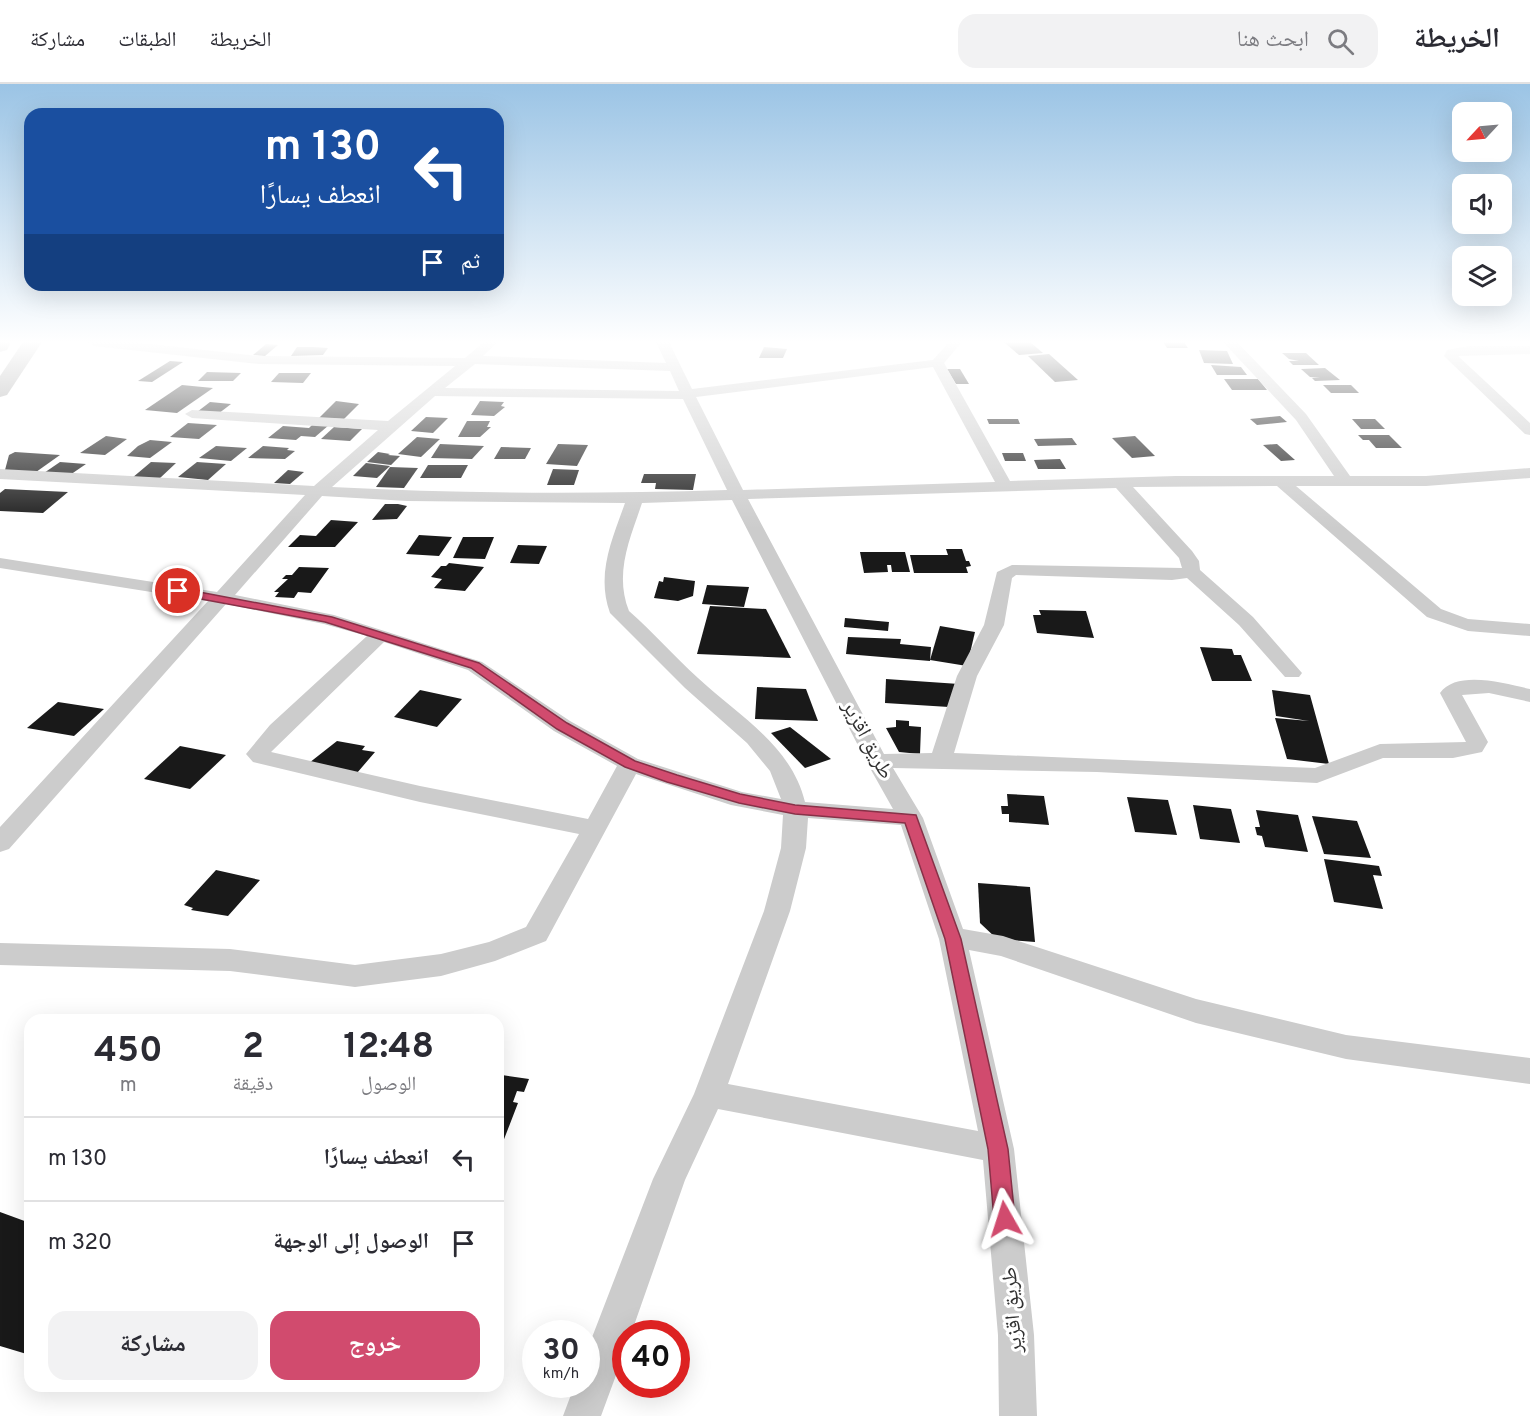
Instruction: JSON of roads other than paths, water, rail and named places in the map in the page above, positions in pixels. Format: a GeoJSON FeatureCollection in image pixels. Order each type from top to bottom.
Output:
{"type":"FeatureCollection","features":[{"type":"Feature","properties":{"kind":"street"},"geometry":{"type":"LineString","coordinates":[[0,843],[317,492],[418,404]]}},
{"type":"Feature","properties":{"kind":"street","name":"طريق اقزير"},"geometry":{"type":"LineString","coordinates":[[695,404],[738,496],[877,761],[911,818],[953,939],[998,1149],[1016,1335],[1018,1416]]}},
{"type":"Feature","properties":{"kind":"street"},"geometry":{"type":"LineString","coordinates":[[960,404],[1006,488]]}},
{"type":"Feature","properties":{"kind":"street"},"geometry":{"type":"LineString","coordinates":[[1289,404],[1301,417],[1345,480]]}},
{"type":"Feature","properties":{"kind":"street"},"geometry":{"type":"LineString","coordinates":[[1502,404],[1530,431]]}},
{"type":"Feature","properties":{"kind":"street"},"geometry":{"type":"LineString","coordinates":[[192,414],[392,426]]}},
{"type":"Feature","properties":{"kind":"street"},"geometry":{"type":"LineString","coordinates":[[0,474],[317,492],[635,498],[1120,483],[1280,480],[1426,481],[1530,473]]}},
{"type":"Feature","properties":{"kind":"street"},"geometry":{"type":"LineString","coordinates":[[1280,480],[1445,620],[1471,626],[1530,630]]}},
{"type":"Feature","properties":{"kind":"street"},"geometry":{"type":"LineString","coordinates":[[1120,483],[1186,555],[1190,561],[1191,572],[1246,621],[1292,673]]}},
{"type":"Feature","properties":{"kind":"street"},"geometry":{"type":"LineString","coordinates":[[582,1416],[669,1179],[709,1094],[777,911],[795,852],[795,809],[792,794],[779,765],[751,734],[692,683],[620,613],[611,584],[614,561],[635,498]]}},
{"type":"Feature","properties":{"kind":"street"},"geometry":{"type":"LineString","coordinates":[[0,563],[222,598],[327,619],[381,634],[475,666],[562,726],[630,764],[739,798],[795,809],[911,818]]}},
{"type":"Feature","properties":{"kind":"street"},"geometry":{"type":"LineString","coordinates":[[941,760],[967,676],[994,625],[1003,576],[1006,573],[1022,570],[1172,575],[1191,572]]}},
{"type":"Feature","properties":{"kind":"street"},"geometry":{"type":"LineString","coordinates":[[381,634],[270,738],[257,754],[261,757],[420,794],[593,828]]}},
{"type":"Feature","properties":{"kind":"street"},"geometry":{"type":"LineString","coordinates":[[877,761],[941,760],[1317,776],[1368,753],[1453,750],[1474,747],[1477,742],[1474,735],[1452,701],[1451,693],[1457,688],[1480,687],[1530,696]]}},
{"type":"Feature","properties":{"kind":"street"},"geometry":{"type":"LineString","coordinates":[[0,954],[230,960],[355,976],[389,974],[441,965],[495,951],[536,934],[630,764]]}},
{"type":"Feature","properties":{"kind":"street"},"geometry":{"type":"LineString","coordinates":[[953,939],[977,940],[1003,946],[1196,1011],[1346,1047],[1420,1059],[1530,1071]]}},
{"type":"Feature","properties":{"kind":"street"},"geometry":{"type":"LineString","coordinates":[[709,1094],[998,1149]]}}]}
